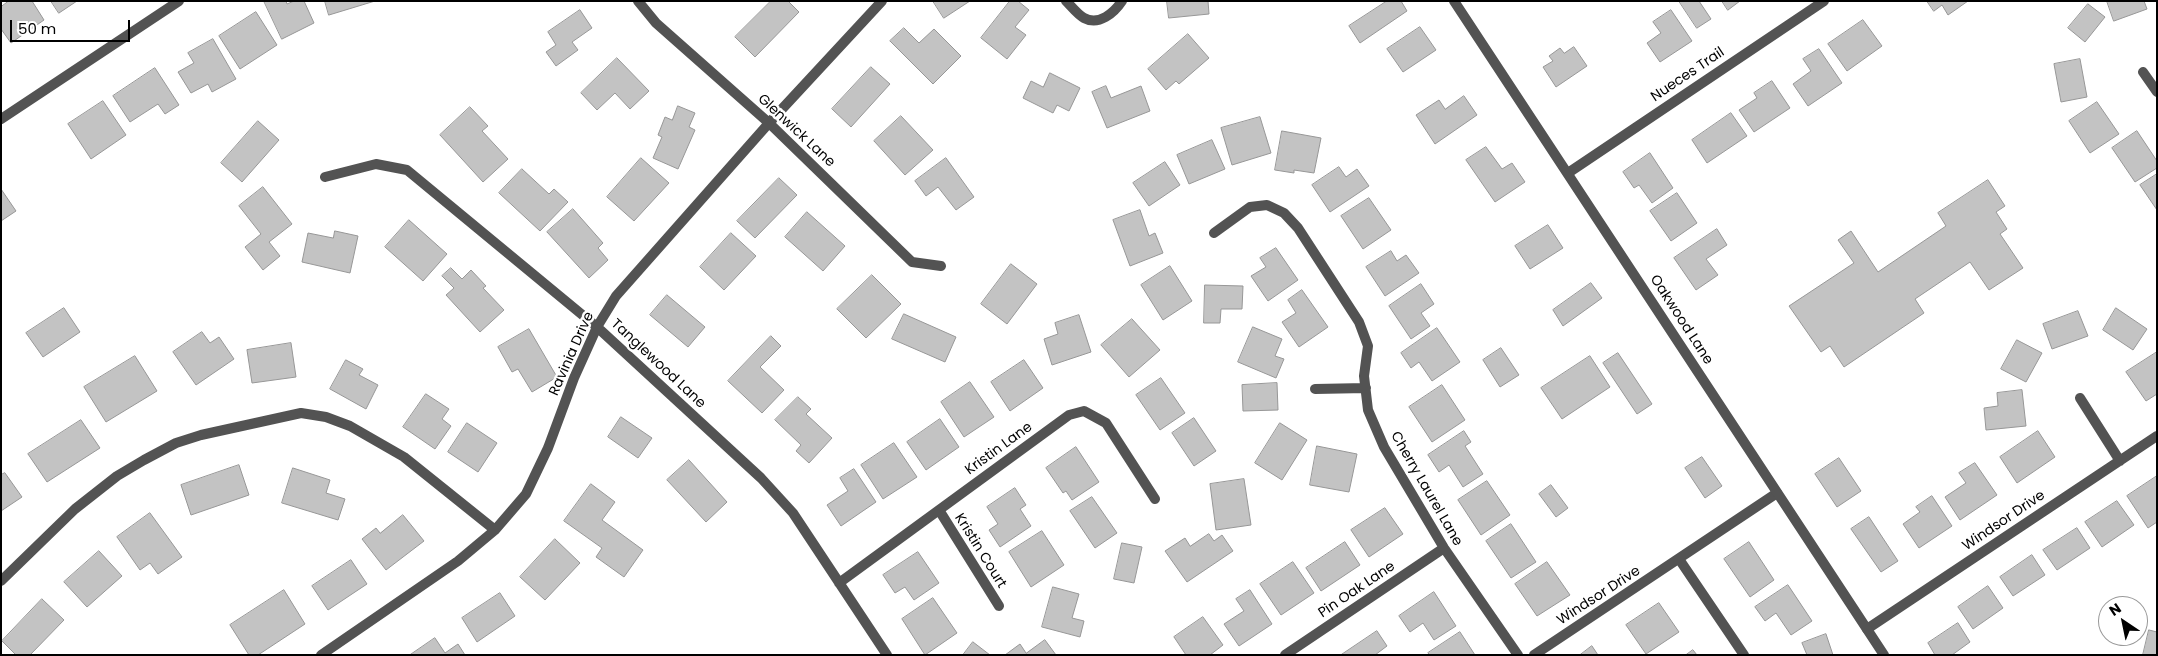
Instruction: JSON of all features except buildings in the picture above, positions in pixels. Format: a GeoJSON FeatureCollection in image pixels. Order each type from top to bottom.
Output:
{"type":"FeatureCollection","features":[{"type":"Feature","properties":{"kind":"street"},"geometry":{"type":"LineString","coordinates":[[1,119],[179,1]]}},
{"type":"Feature","properties":{"kind":"street","name":"Glenwick Lane"},"geometry":{"type":"LineString","coordinates":[[638,1],[656,23],[769,124],[912,262],[941,266]]}},
{"type":"Feature","properties":{"kind":"street","name":"Ravinia Drive"},"geometry":{"type":"LineString","coordinates":[[321,655],[458,561],[495,530],[526,494],[548,448],[574,378],[597,327],[616,296],[769,124],[882,1]]}},
{"type":"Feature","properties":{"kind":"street"},"geometry":{"type":"LineString","coordinates":[[1066,1],[1085,18],[1102,20],[1113,12],[1122,1]]}},
{"type":"Feature","properties":{"kind":"street","name":"Oakwood Lane"},"geometry":{"type":"LineString","coordinates":[[1454,1],[1884,655]]}},
{"type":"Feature","properties":{"kind":"street","name":"Nueces Trail"},"geometry":{"type":"LineString","coordinates":[[1568,173],[1824,1]]}},
{"type":"Feature","properties":{"kind":"street"},"geometry":{"type":"LineString","coordinates":[[2143,72],[2157,92]]}},
{"type":"Feature","properties":{"kind":"street","name":"Tanglewood Lane"},"geometry":{"type":"LineString","coordinates":[[325,177],[376,164],[407,170],[597,327],[761,478],[793,513],[887,655]]}},
{"type":"Feature","properties":{"kind":"street","name":"Cherry Laurel Lane"},"geometry":{"type":"LineString","coordinates":[[1214,232],[1250,207],[1267,205],[1284,213],[1298,228],[1359,322],[1368,346],[1364,376],[1368,410],[1384,447],[1444,548],[1518,655]]}},
{"type":"Feature","properties":{"kind":"street"},"geometry":{"type":"LineString","coordinates":[[1315,389],[1366,388]]}},
{"type":"Feature","properties":{"kind":"street"},"geometry":{"type":"LineString","coordinates":[[2080,398],[2120,461]]}},
{"type":"Feature","properties":{"kind":"street","name":"Kristin Lane"},"geometry":{"type":"LineString","coordinates":[[839,583],[1069,415],[1084,411],[1106,423],[1155,499]]}},
{"type":"Feature","properties":{"kind":"street"},"geometry":{"type":"LineString","coordinates":[[1,581],[75,509],[117,476],[144,460],[176,443],[201,435],[301,413],[326,416],[350,426],[404,457],[495,530]]}},
{"type":"Feature","properties":{"kind":"street","name":"Windsor Drive"},"geometry":{"type":"LineString","coordinates":[[1867,629],[2157,436]]}},
{"type":"Feature","properties":{"kind":"street","name":"Windsor Drive"},"geometry":{"type":"LineString","coordinates":[[1534,655],[1778,494]]}},
{"type":"Feature","properties":{"kind":"street","name":"Kristin Court"},"geometry":{"type":"LineString","coordinates":[[939,510],[999,606]]}},
{"type":"Feature","properties":{"kind":"street","name":"Pin Oak Lane"},"geometry":{"type":"LineString","coordinates":[[1288,654],[1444,548]]}},
{"type":"Feature","properties":{"kind":"street"},"geometry":{"type":"LineString","coordinates":[[1679,560],[1744,655]]}}]}
